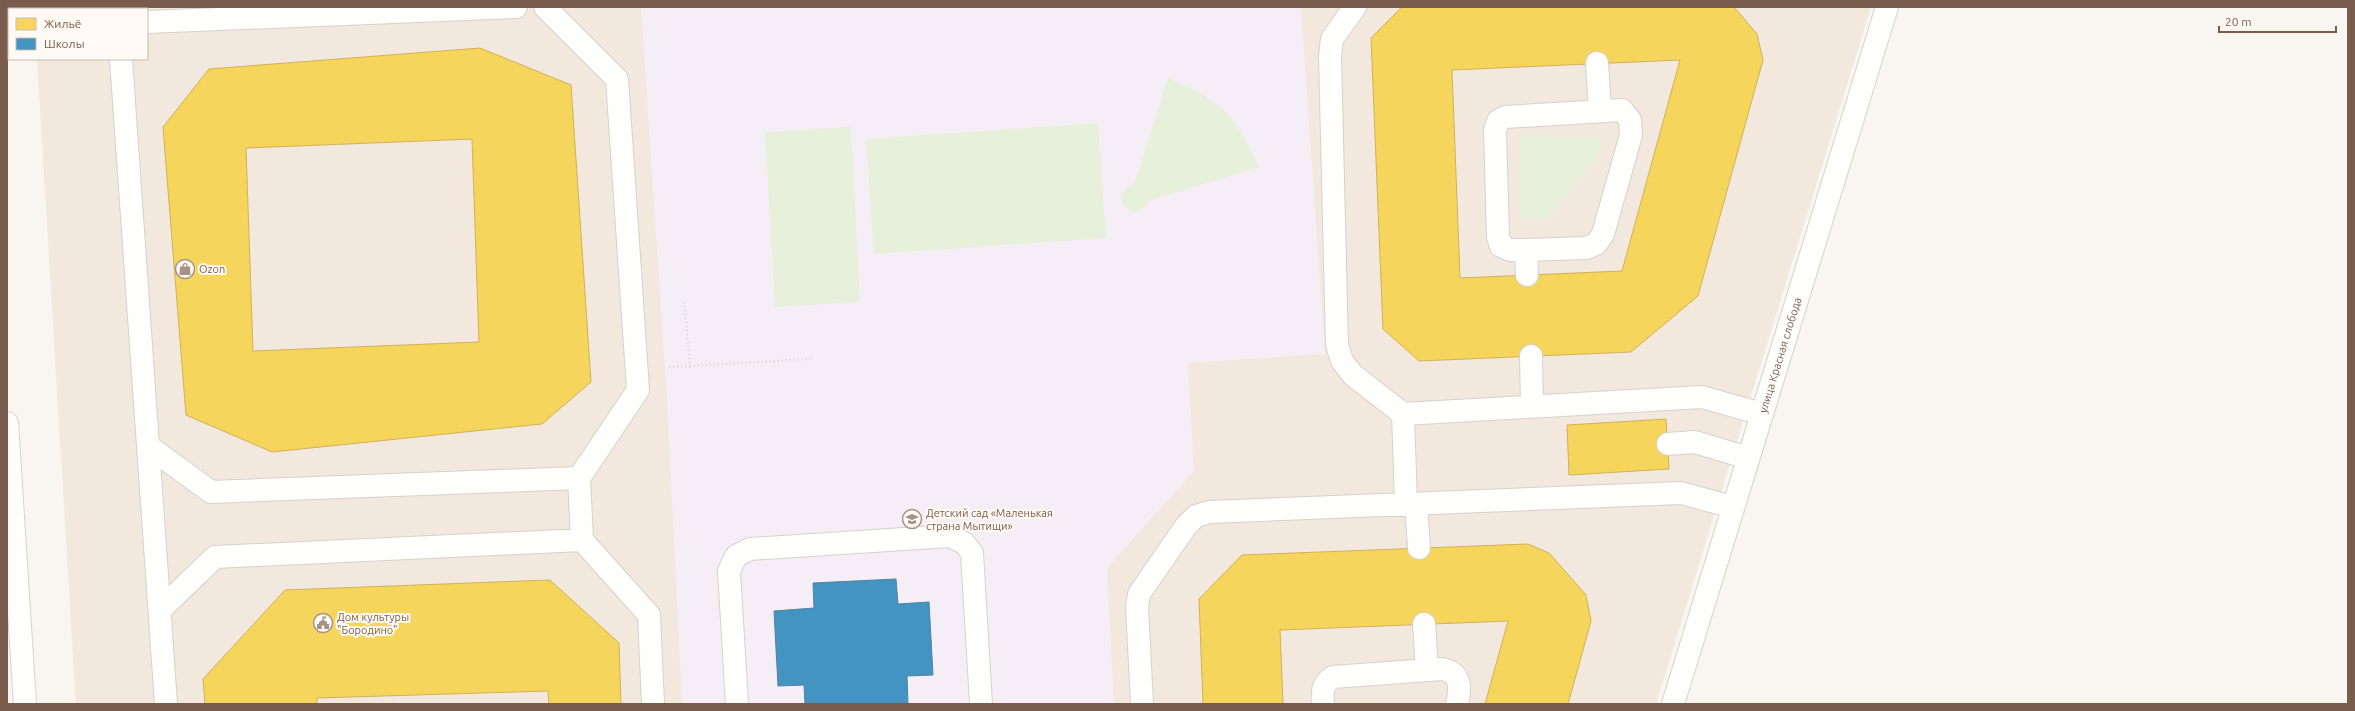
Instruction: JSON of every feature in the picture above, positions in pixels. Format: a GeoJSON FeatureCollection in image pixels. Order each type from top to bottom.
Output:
{"type":"FeatureCollection","features":[{"type":"Feature","properties":{"kind":"street"},"geometry":{"type":"LineString","coordinates":[[148,22],[516,7]]}},
{"type":"Feature","properties":{"kind":"street"},"geometry":{"type":"LineString","coordinates":[[545,7],[617,79],[638,390],[579,478],[582,540],[649,615],[653,704]]}},
{"type":"Feature","properties":{"kind":"street"},"geometry":{"type":"LineString","coordinates":[[1355,7],[1332,40],[1330,56],[1337,345],[1342,361],[1353,375],[1403,414],[1702,397],[1762,414]]}},
{"type":"Feature","properties":{"kind":"street","name":"улица Красная слобода"},"geometry":{"type":"LineString","coordinates":[[1673,704],[1887,7]]}},
{"type":"Feature","properties":{"kind":"street"},"geometry":{"type":"LineString","coordinates":[[121,60],[166,704]]}},
{"type":"Feature","properties":{"kind":"street"},"geometry":{"type":"LineString","coordinates":[[1597,63],[1600,110]]}},
{"type":"Feature","properties":{"kind":"street"},"geometry":{"type":"LineString","coordinates":[[1600,110],[1622,110],[1630,120],[1632,128],[1603,234],[1596,244],[1586,248],[1526,250],[1510,250],[1501,246],[1498,237],[1494,130],[1498,121],[1505,117],[1600,110]]}},
{"type":"Feature","properties":{"kind":"street"},"geometry":{"type":"LineString","coordinates":[[1526,250],[1527,275]]}},
{"type":"Feature","properties":{"kind":"street"},"geometry":{"type":"LineString","coordinates":[[1530,356],[1532,406]]}},
{"type":"Feature","properties":{"kind":"street"},"geometry":{"type":"LineString","coordinates":[[1403,414],[1411,504],[1419,548]]}},
{"type":"Feature","properties":{"kind":"street"},"geometry":{"type":"LineString","coordinates":[[7,423],[24,704]]}},
{"type":"Feature","properties":{"kind":"street"},"geometry":{"type":"LineString","coordinates":[[1668,444],[1695,442],[1748,458]]}},
{"type":"Feature","properties":{"kind":"street"},"geometry":{"type":"LineString","coordinates":[[148,446],[211,492],[579,478]]}},
{"type":"Feature","properties":{"kind":"street"},"geometry":{"type":"LineString","coordinates":[[1142,704],[1137,607],[1139,594],[1186,526],[1196,516],[1209,512],[1681,493],[1733,506]]}},
{"type":"Feature","properties":{"kind":"street"},"geometry":{"type":"LineString","coordinates":[[737,704],[729,571],[736,556],[750,549],[950,536],[964,543],[972,552],[981,704]]}},
{"type":"Feature","properties":{"kind":"street"},"geometry":{"type":"LineString","coordinates":[[160,610],[215,557],[582,540]]}},
{"type":"Feature","properties":{"kind":"street"},"geometry":{"type":"LineString","coordinates":[[1424,624],[1427,670]]}},
{"type":"Feature","properties":{"kind":"street"},"geometry":{"type":"LineString","coordinates":[[1323,704],[1322,690],[1326,682],[1333,677],[1427,670],[1450,670],[1456,675],[1460,688],[1456,704]]}},
{"type":"Feature","properties":{"kind":"path"},"geometry":{"type":"LineString","coordinates":[[684,301],[690,366]]}},
{"type":"Feature","properties":{"kind":"path"},"geometry":{"type":"LineString","coordinates":[[637,369],[811,359]]}},
{"type":"Feature","properties":{"kind":"shaded area"},"geometry":{"type":"Polygon","coordinates":[[[641,7],[1301,7],[1325,354],[1188,363],[1194,471],[1107,568],[1114,704],[682,704],[667,399],[641,7]]]}},
{"type":"Feature","properties":{"kind":"shaded area"},"geometry":{"type":"Polygon","coordinates":[[[1871,7],[1656,704],[76,704],[37,60],[148,60],[148,8],[34,8],[1871,7]]]}},
{"type":"Feature","properties":{"kind":"green space"},"geometry":{"type":"Polygon","coordinates":[[[1168,78],[1202,94],[1225,112],[1242,134],[1259,167],[1148,201],[1145,207],[1136,212],[1132,211],[1125,206],[1122,201],[1121,194],[1127,187],[1134,185],[1168,78]]]}},
{"type":"Feature","properties":{"kind":"green space"},"geometry":{"type":"Polygon","coordinates":[[[1098,123],[1106,238],[874,254],[866,139],[1098,123]]]}},
{"type":"Feature","properties":{"kind":"green space"},"geometry":{"type":"Polygon","coordinates":[[[851,127],[860,302],[775,307],[765,132],[851,127]]]}},
{"type":"Feature","properties":{"kind":"green space"},"geometry":{"type":"Polygon","coordinates":[[[1520,136],[1600,137],[1600,156],[1546,219],[1520,219],[1520,136]]]}},
{"type":"Feature","properties":{"kind":"green space"},"geometry":{"type":"Polygon","coordinates":[[[1347,702],[1427,703],[1427,704],[1347,704],[1347,702]]]}},
{"type":"Feature","properties":{"kind":"building: Жильё"},"geometry":{"type":"Polygon","coordinates":[[[1402,7],[1734,7],[1757,34],[1763,60],[1698,296],[1631,352],[1419,361],[1383,329],[1371,38],[1402,7]],[[1680,60],[1452,70],[1460,278],[1622,271],[1680,60]]]}},
{"type":"Feature","properties":{"kind":"building: Жильё"},"geometry":{"type":"Polygon","coordinates":[[[480,48],[571,85],[591,382],[542,424],[272,452],[186,415],[163,127],[209,69],[480,48]],[[472,139],[246,148],[253,351],[479,342],[472,139]]]}},
{"type":"Feature","properties":{"kind":"building: Жильё"},"geometry":{"type":"Polygon","coordinates":[[[1666,419],[1669,469],[1569,475],[1567,425],[1666,419]]]}},
{"type":"Feature","properties":{"kind":"building: Жильё"},"geometry":{"type":"Polygon","coordinates":[[[1528,544],[1549,553],[1586,595],[1591,621],[1568,704],[1485,704],[1508,621],[1280,630],[1283,704],[1203,704],[1199,599],[1242,555],[1528,544]]]}},
{"type":"Feature","properties":{"kind":"building: Жильё"},"geometry":{"type":"Polygon","coordinates":[[[550,580],[619,643],[621,704],[549,704],[548,691],[317,698],[317,704],[205,704],[203,679],[285,590],[550,580]]]}},
{"type":"Feature","properties":{"kind":"building: Школы"},"geometry":{"type":"Polygon","coordinates":[[[896,579],[898,604],[929,602],[933,675],[907,676],[908,704],[805,704],[804,685],[778,686],[774,611],[814,608],[813,583],[896,579]]]}},
{"type":"Feature","properties":{"kind":"place","name":"Ozon"},"geometry":{"type":"Point","coordinates":[185,269]}},
{"type":"Feature","properties":{"kind":"place","name":"Детский сад «Маленькая страна Мытищи»"},"geometry":{"type":"Point","coordinates":[912,519]}},
{"type":"Feature","properties":{"kind":"place","name":"Дом культуры \"Бородино\""},"geometry":{"type":"Point","coordinates":[323,623]}}]}
